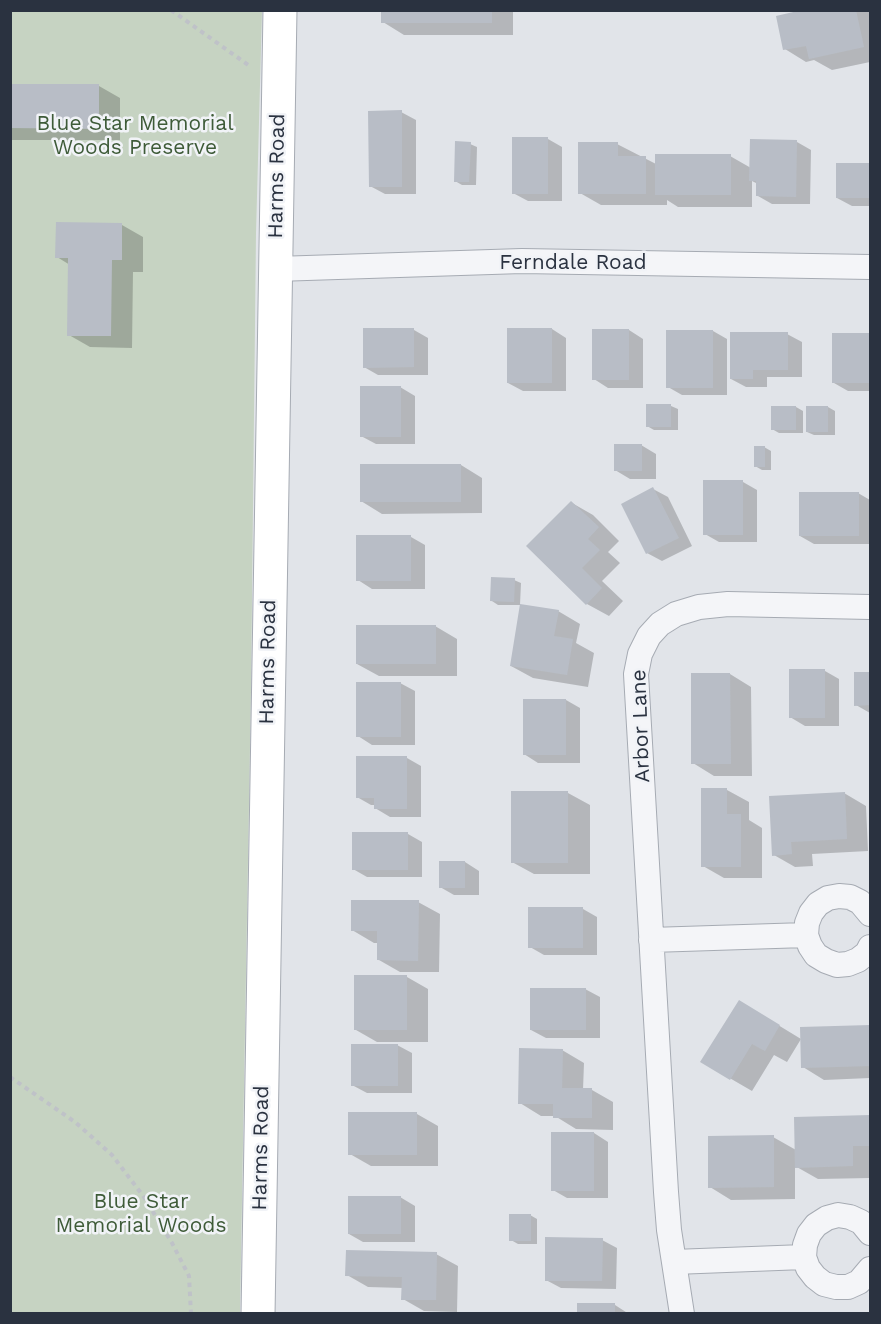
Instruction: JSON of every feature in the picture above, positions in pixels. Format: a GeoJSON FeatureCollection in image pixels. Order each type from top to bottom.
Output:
{"type":"FeatureCollection","features":[{"type":"Feature","properties":{"kind":"main road","name":"Harms Road"},"geometry":{"type":"LineString","coordinates":[[258,1314],[280,10]]}},
{"type":"Feature","properties":{"kind":"street","name":"Ferndale Road"},"geometry":{"type":"LineString","coordinates":[[276,269],[522,261],[870,267]]}},
{"type":"Feature","properties":{"kind":"street","name":"Arbor Lane"},"geometry":{"type":"LineString","coordinates":[[682,1314],[669,1230],[666,1192],[636,674],[640,654],[649,636],[660,624],[676,614],[699,607],[728,604],[870,607]]}},
{"type":"Feature","properties":{"kind":"street"},"geometry":{"type":"LineString","coordinates":[[870,914],[860,903],[850,897],[828,898],[818,904],[811,913],[806,935],[816,955],[837,965],[858,960],[867,953],[870,946]]}},
{"type":"Feature","properties":{"kind":"street"},"geometry":{"type":"LineString","coordinates":[[651,940],[806,935]]}},
{"type":"Feature","properties":{"kind":"street"},"geometry":{"type":"LineString","coordinates":[[870,1233],[861,1222],[850,1217],[838,1215],[827,1218],[816,1224],[809,1234],[804,1257],[815,1277],[824,1284],[836,1287],[848,1287],[859,1282],[870,1269]]}},
{"type":"Feature","properties":{"kind":"street"},"geometry":{"type":"LineString","coordinates":[[675,1262],[804,1257]]}},
{"type":"Feature","properties":{"kind":"path"},"geometry":{"type":"LineString","coordinates":[[171,10],[278,87]]}},
{"type":"Feature","properties":{"kind":"path"},"geometry":{"type":"LineString","coordinates":[[10,1077],[75,1122],[112,1155],[144,1197],[189,1276],[191,1314]]}},
{"type":"Feature","properties":{"kind":"green space","name":"Blue Star Memorial Woods Preserve"},"geometry":{"type":"Polygon","coordinates":[[[10,11],[262,11],[256,233],[240,1313],[11,1313],[10,11]]]}},
{"type":"Feature","properties":{"kind":"building"},"geometry":{"type":"Polygon","coordinates":[[[381,10],[492,10],[492,23],[381,23],[381,10]]]}},
{"type":"Feature","properties":{"kind":"building"},"geometry":{"type":"Polygon","coordinates":[[[802,10],[856,10],[864,47],[809,59],[806,46],[783,50],[776,16],[802,10]]]}},
{"type":"Feature","properties":{"kind":"building"},"geometry":{"type":"Polygon","coordinates":[[[10,84],[99,84],[99,129],[10,128],[10,84]]]}},
{"type":"Feature","properties":{"kind":"building"},"geometry":{"type":"Polygon","coordinates":[[[402,110],[402,187],[369,187],[368,111],[402,110]]]}},
{"type":"Feature","properties":{"kind":"building"},"geometry":{"type":"Polygon","coordinates":[[[512,137],[548,137],[548,194],[512,194],[512,137]]]}},
{"type":"Feature","properties":{"kind":"building"},"geometry":{"type":"Polygon","coordinates":[[[750,139],[797,140],[796,197],[756,196],[756,181],[749,181],[750,139]]]}},
{"type":"Feature","properties":{"kind":"building"},"geometry":{"type":"Polygon","coordinates":[[[455,141],[471,142],[469,182],[454,182],[455,141]]]}},
{"type":"Feature","properties":{"kind":"building"},"geometry":{"type":"Polygon","coordinates":[[[578,142],[618,142],[618,156],[646,156],[646,194],[578,194],[578,142]]]}},
{"type":"Feature","properties":{"kind":"building"},"geometry":{"type":"Polygon","coordinates":[[[655,154],[731,154],[731,195],[655,195],[655,154]]]}},
{"type":"Feature","properties":{"kind":"building"},"geometry":{"type":"Polygon","coordinates":[[[836,163],[870,163],[870,198],[836,198],[836,163]]]}},
{"type":"Feature","properties":{"kind":"building"},"geometry":{"type":"Polygon","coordinates":[[[56,222],[122,223],[122,260],[112,260],[111,336],[67,336],[68,258],[55,258],[56,222]]]}},
{"type":"Feature","properties":{"kind":"building"},"geometry":{"type":"Polygon","coordinates":[[[363,328],[414,328],[414,367],[363,368],[363,328]]]}},
{"type":"Feature","properties":{"kind":"building"},"geometry":{"type":"Polygon","coordinates":[[[507,328],[552,328],[552,383],[507,383],[507,328]]]}},
{"type":"Feature","properties":{"kind":"building"},"geometry":{"type":"Polygon","coordinates":[[[592,329],[629,329],[629,380],[592,380],[592,329]]]}},
{"type":"Feature","properties":{"kind":"building"},"geometry":{"type":"Polygon","coordinates":[[[666,330],[713,330],[713,388],[666,388],[666,330]]]}},
{"type":"Feature","properties":{"kind":"building"},"geometry":{"type":"Polygon","coordinates":[[[730,332],[788,332],[788,370],[753,370],[753,379],[730,379],[730,332]]]}},
{"type":"Feature","properties":{"kind":"building"},"geometry":{"type":"Polygon","coordinates":[[[832,333],[870,333],[870,383],[832,383],[832,333]]]}},
{"type":"Feature","properties":{"kind":"building"},"geometry":{"type":"Polygon","coordinates":[[[360,386],[401,386],[401,437],[360,437],[360,386]]]}},
{"type":"Feature","properties":{"kind":"building"},"geometry":{"type":"Polygon","coordinates":[[[646,404],[671,404],[671,427],[646,427],[646,404]]]}},
{"type":"Feature","properties":{"kind":"building"},"geometry":{"type":"Polygon","coordinates":[[[771,406],[796,406],[796,430],[771,430],[771,406]]]}},
{"type":"Feature","properties":{"kind":"building"},"geometry":{"type":"Polygon","coordinates":[[[806,406],[828,406],[828,432],[806,432],[806,406]]]}},
{"type":"Feature","properties":{"kind":"building"},"geometry":{"type":"Polygon","coordinates":[[[614,444],[642,444],[642,471],[614,471],[614,444]]]}},
{"type":"Feature","properties":{"kind":"building"},"geometry":{"type":"Polygon","coordinates":[[[754,446],[765,446],[765,467],[754,467],[754,446]]]}},
{"type":"Feature","properties":{"kind":"building"},"geometry":{"type":"Polygon","coordinates":[[[360,464],[461,464],[461,502],[360,502],[360,464]]]}},
{"type":"Feature","properties":{"kind":"building"},"geometry":{"type":"Polygon","coordinates":[[[703,480],[743,480],[743,535],[703,535],[703,480]]]}},
{"type":"Feature","properties":{"kind":"building"},"geometry":{"type":"Polygon","coordinates":[[[653,487],[679,538],[646,554],[621,504],[653,487]]]}},
{"type":"Feature","properties":{"kind":"building"},"geometry":{"type":"Polygon","coordinates":[[[799,492],[859,492],[859,536],[799,536],[799,492]]]}},
{"type":"Feature","properties":{"kind":"building"},"geometry":{"type":"Polygon","coordinates":[[[571,501],[599,527],[588,539],[600,550],[582,568],[602,588],[586,605],[526,546],[571,501]]]}},
{"type":"Feature","properties":{"kind":"building"},"geometry":{"type":"Polygon","coordinates":[[[356,535],[411,535],[411,581],[356,581],[356,535]]]}},
{"type":"Feature","properties":{"kind":"building"},"geometry":{"type":"Polygon","coordinates":[[[491,577],[515,578],[514,602],[490,601],[491,577]]]}},
{"type":"Feature","properties":{"kind":"building"},"geometry":{"type":"Polygon","coordinates":[[[520,604],[559,610],[554,636],[573,639],[567,675],[510,666],[520,604]]]}},
{"type":"Feature","properties":{"kind":"building"},"geometry":{"type":"Polygon","coordinates":[[[356,625],[436,625],[436,664],[356,664],[356,625]]]}},
{"type":"Feature","properties":{"kind":"building"},"geometry":{"type":"Polygon","coordinates":[[[789,669],[825,669],[825,718],[789,718],[789,669]]]}},
{"type":"Feature","properties":{"kind":"building"},"geometry":{"type":"Polygon","coordinates":[[[854,672],[870,672],[870,705],[854,706],[854,672]]]}},
{"type":"Feature","properties":{"kind":"building"},"geometry":{"type":"Polygon","coordinates":[[[691,673],[730,673],[731,764],[691,764],[691,673]]]}},
{"type":"Feature","properties":{"kind":"building"},"geometry":{"type":"Polygon","coordinates":[[[356,682],[401,682],[401,737],[356,737],[356,682]]]}},
{"type":"Feature","properties":{"kind":"building"},"geometry":{"type":"Polygon","coordinates":[[[523,699],[566,699],[566,755],[523,755],[523,699]]]}},
{"type":"Feature","properties":{"kind":"building"},"geometry":{"type":"Polygon","coordinates":[[[356,756],[407,756],[407,809],[374,809],[374,798],[356,798],[356,756]]]}},
{"type":"Feature","properties":{"kind":"building"},"geometry":{"type":"Polygon","coordinates":[[[701,788],[727,788],[727,814],[741,814],[741,867],[701,867],[701,788]]]}},
{"type":"Feature","properties":{"kind":"building"},"geometry":{"type":"Polygon","coordinates":[[[511,791],[568,791],[568,863],[511,863],[511,791]]]}},
{"type":"Feature","properties":{"kind":"building"},"geometry":{"type":"Polygon","coordinates":[[[845,792],[847,839],[791,842],[792,854],[772,856],[769,796],[845,792]]]}},
{"type":"Feature","properties":{"kind":"building"},"geometry":{"type":"Polygon","coordinates":[[[352,832],[408,832],[408,870],[352,870],[352,832]]]}},
{"type":"Feature","properties":{"kind":"building"},"geometry":{"type":"Polygon","coordinates":[[[439,861],[465,861],[465,888],[439,888],[439,861]]]}},
{"type":"Feature","properties":{"kind":"building"},"geometry":{"type":"Polygon","coordinates":[[[351,900],[419,900],[418,961],[377,960],[377,931],[351,931],[351,900]]]}},
{"type":"Feature","properties":{"kind":"building"},"geometry":{"type":"Polygon","coordinates":[[[528,907],[583,907],[583,948],[528,948],[528,907]]]}},
{"type":"Feature","properties":{"kind":"building"},"geometry":{"type":"Polygon","coordinates":[[[354,975],[407,975],[407,1030],[354,1030],[354,975]]]}},
{"type":"Feature","properties":{"kind":"building"},"geometry":{"type":"Polygon","coordinates":[[[530,988],[586,988],[586,1030],[530,1030],[530,988]]]}},
{"type":"Feature","properties":{"kind":"building"},"geometry":{"type":"Polygon","coordinates":[[[739,1000],[780,1025],[765,1051],[752,1044],[730,1080],[700,1062],[739,1000]]]}},
{"type":"Feature","properties":{"kind":"building"},"geometry":{"type":"Polygon","coordinates":[[[870,1025],[870,1066],[801,1068],[800,1027],[870,1025]]]}},
{"type":"Feature","properties":{"kind":"building"},"geometry":{"type":"Polygon","coordinates":[[[351,1044],[398,1044],[398,1086],[351,1086],[351,1044]]]}},
{"type":"Feature","properties":{"kind":"building"},"geometry":{"type":"Polygon","coordinates":[[[519,1048],[563,1049],[562,1088],[592,1088],[592,1118],[553,1118],[553,1104],[518,1104],[519,1048]]]}},
{"type":"Feature","properties":{"kind":"building"},"geometry":{"type":"Polygon","coordinates":[[[348,1112],[417,1112],[417,1155],[348,1155],[348,1112]]]}},
{"type":"Feature","properties":{"kind":"building"},"geometry":{"type":"Polygon","coordinates":[[[870,1115],[870,1146],[853,1146],[853,1166],[795,1168],[794,1117],[870,1115]]]}},
{"type":"Feature","properties":{"kind":"building"},"geometry":{"type":"Polygon","coordinates":[[[551,1132],[594,1132],[594,1191],[551,1191],[551,1132]]]}},
{"type":"Feature","properties":{"kind":"building"},"geometry":{"type":"Polygon","coordinates":[[[774,1135],[774,1187],[708,1188],[708,1136],[774,1135]]]}},
{"type":"Feature","properties":{"kind":"building"},"geometry":{"type":"Polygon","coordinates":[[[348,1196],[401,1196],[401,1234],[348,1234],[348,1196]]]}},
{"type":"Feature","properties":{"kind":"building"},"geometry":{"type":"Polygon","coordinates":[[[509,1214],[531,1214],[531,1241],[509,1241],[509,1214]]]}},
{"type":"Feature","properties":{"kind":"building"},"geometry":{"type":"Polygon","coordinates":[[[545,1237],[603,1238],[602,1281],[545,1281],[545,1237]]]}},
{"type":"Feature","properties":{"kind":"building"},"geometry":{"type":"Polygon","coordinates":[[[346,1250],[437,1252],[436,1300],[401,1300],[402,1277],[345,1276],[346,1250]]]}},
{"type":"Feature","properties":{"kind":"building"},"geometry":{"type":"Polygon","coordinates":[[[577,1303],[615,1303],[615,1314],[577,1314],[577,1303]]]}},
{"type":"Feature","properties":{"kind":"park label","name":"Blue Star Memorial Woods"},"geometry":{"type":"Point","coordinates":[141,1214]}}]}
